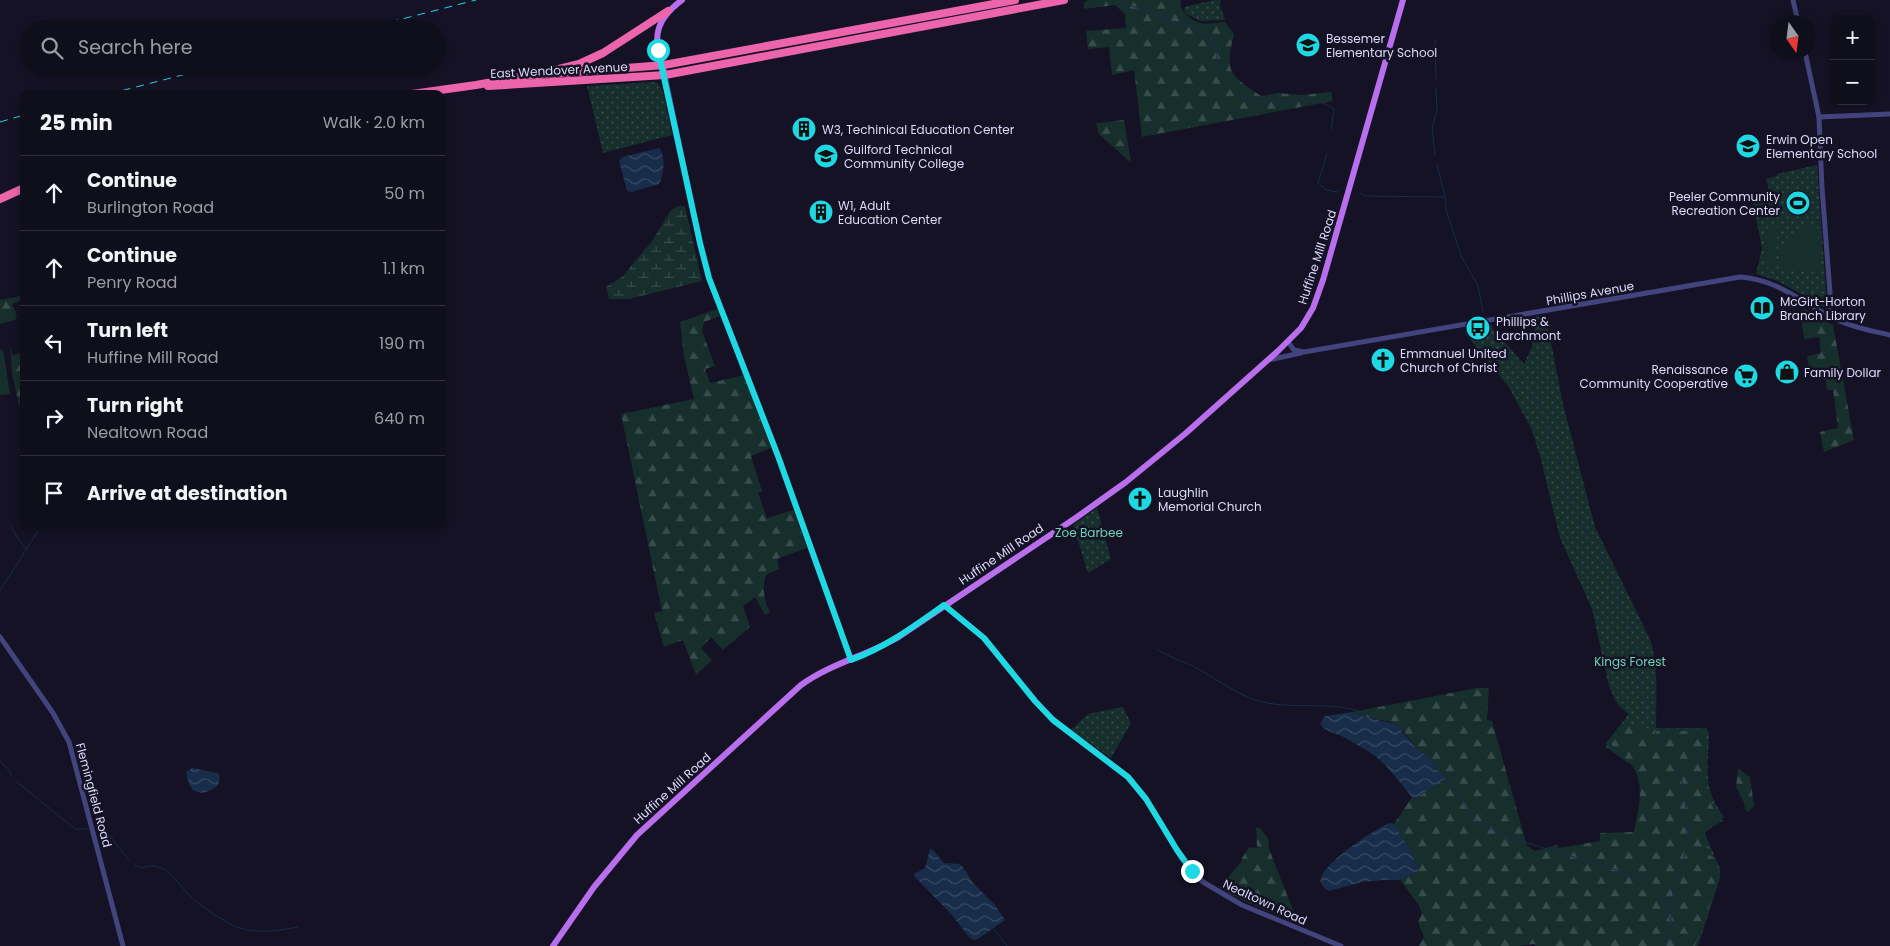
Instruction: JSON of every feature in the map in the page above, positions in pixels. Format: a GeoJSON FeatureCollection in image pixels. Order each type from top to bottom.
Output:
{"type":"FeatureCollection","features":[{"type":"Feature","properties":{"kind":"highway","name":"East Wendover Avenue"},"geometry":{"type":"LineString","coordinates":[[476,85],[525,76],[663,65],[1015,0]]}},
{"type":"Feature","properties":{"kind":"highway","name":"East Wendover Avenue"},"geometry":{"type":"LineString","coordinates":[[476,85],[501,86],[665,75],[1064,0]]}},
{"type":"Feature","properties":{"kind":"highway"},"geometry":{"type":"LineString","coordinates":[[525,76],[571,66],[595,57],[668,11]]}},
{"type":"Feature","properties":{"kind":"highway"},"geometry":{"type":"LineString","coordinates":[[799,51],[805,45],[860,33],[874,26]]}},
{"type":"Feature","properties":{"kind":"highway"},"geometry":{"type":"LineString","coordinates":[[745,60],[757,54],[791,47],[799,40]]}},
{"type":"Feature","properties":{"kind":"highway"},"geometry":{"type":"LineString","coordinates":[[440,90],[476,85]]}},
{"type":"Feature","properties":{"kind":"highway"},"geometry":{"type":"LineString","coordinates":[[0,199],[20,190]]}},
{"type":"Feature","properties":{"kind":"main road","name":"Huffine Mill Road"},"geometry":{"type":"LineString","coordinates":[[553,946],[594,887],[619,855],[638,835],[801,685],[824,671],[875,651],[897,638],[1077,517],[1126,482],[1186,433],[1288,342],[1301,328],[1313,308],[1323,280],[1403,0]]}},
{"type":"Feature","properties":{"kind":"main road"},"geometry":{"type":"LineString","coordinates":[[665,75],[657,36],[660,25],[668,11],[680,1]]}},
{"type":"Feature","properties":{"kind":"main road"},"geometry":{"type":"LineString","coordinates":[[663,65],[662,31],[668,15],[680,1]]}},
{"type":"Feature","properties":{"kind":"street"},"geometry":{"type":"LineString","coordinates":[[1794,0],[1797,15]]}},
{"type":"Feature","properties":{"kind":"street"},"geometry":{"type":"LineString","coordinates":[[1807,60],[1819,117],[1831,306],[1829,316]]}},
{"type":"Feature","properties":{"kind":"street"},"geometry":{"type":"LineString","coordinates":[[665,75],[709,278],[778,456],[851,660]]}},
{"type":"Feature","properties":{"kind":"street"},"geometry":{"type":"LineString","coordinates":[[1819,117],[1890,114]]}},
{"type":"Feature","properties":{"kind":"street","name":"Phillips Avenue"},"geometry":{"type":"LineString","coordinates":[[1268,360],[1304,352],[1732,278],[1759,280],[1774,284],[1829,316],[1847,324],[1890,335]]}},
{"type":"Feature","properties":{"kind":"street"},"geometry":{"type":"LineString","coordinates":[[1288,342],[1294,350],[1304,352]]}},
{"type":"Feature","properties":{"kind":"street","name":"Nealtown Road"},"geometry":{"type":"LineString","coordinates":[[944,605],[984,638],[1035,701],[1053,720],[1128,777],[1146,799],[1182,859],[1203,882],[1242,905],[1341,946]]}},
{"type":"Feature","properties":{"kind":"street","name":"Flemingfield Road"},"geometry":{"type":"LineString","coordinates":[[0,638],[53,713],[70,742],[123,946]]}},
{"type":"Feature","properties":{"kind":"green space"},"geometry":{"type":"Polygon","coordinates":[[[1088,0],[1181,0],[1183,11],[1200,23],[1225,22],[1234,34],[1230,57],[1232,72],[1242,83],[1261,96],[1278,93],[1302,95],[1331,92],[1333,101],[1142,137],[1134,70],[1112,75],[1109,47],[1088,49],[1086,31],[1126,28],[1125,14],[1115,5],[1084,9],[1084,3],[1088,0]]]}},
{"type":"Feature","properties":{"kind":"green space"},"geometry":{"type":"Polygon","coordinates":[[[1221,0],[1220,5],[1225,20],[1200,21],[1185,13],[1184,7],[1221,0]]]}},
{"type":"Feature","properties":{"kind":"green space"},"geometry":{"type":"Polygon","coordinates":[[[655,82],[659,84],[664,96],[672,135],[603,153],[587,86],[655,82]]]}},
{"type":"Feature","properties":{"kind":"green space"},"geometry":{"type":"Polygon","coordinates":[[[1124,120],[1131,163],[1099,134],[1096,123],[1124,120]]]}},
{"type":"Feature","properties":{"kind":"green space"},"geometry":{"type":"Polygon","coordinates":[[[1817,165],[1827,304],[1825,308],[1778,281],[1756,274],[1762,248],[1753,203],[1771,198],[1766,179],[1777,176],[1777,174],[1817,165]]]}},
{"type":"Feature","properties":{"kind":"green space"},"geometry":{"type":"Polygon","coordinates":[[[678,206],[685,206],[702,281],[629,299],[609,299],[606,287],[623,276],[652,241],[671,210],[678,206]]]}},
{"type":"Feature","properties":{"kind":"green space"},"geometry":{"type":"Polygon","coordinates":[[[1817,224],[1820,269],[1818,272],[1779,270],[1782,251],[1787,238],[1798,230],[1817,224]]]}},
{"type":"Feature","properties":{"kind":"green space"},"geometry":{"type":"Polygon","coordinates":[[[1768,226],[1778,227],[1773,268],[1764,267],[1768,226]]]}},
{"type":"Feature","properties":{"kind":"green space"},"geometry":{"type":"Polygon","coordinates":[[[20,296],[20,301],[12,304],[17,315],[15,320],[0,324],[0,300],[20,296]]]}},
{"type":"Feature","properties":{"kind":"green space"},"geometry":{"type":"Polygon","coordinates":[[[717,309],[720,316],[704,322],[702,331],[715,366],[705,369],[710,383],[744,375],[771,448],[751,456],[762,491],[758,493],[767,518],[793,510],[807,548],[777,559],[779,569],[766,575],[764,584],[765,599],[770,612],[765,615],[755,597],[743,606],[750,627],[723,650],[711,637],[701,648],[712,660],[696,675],[683,640],[664,647],[654,613],[662,611],[621,414],[694,399],[684,356],[680,322],[717,309]]]}},
{"type":"Feature","properties":{"kind":"green space"},"geometry":{"type":"Polygon","coordinates":[[[1805,309],[1833,325],[1854,440],[1824,452],[1820,432],[1838,428],[1833,390],[1827,390],[1825,376],[1811,378],[1807,356],[1821,353],[1819,337],[1804,339],[1800,313],[1805,309]]]}},
{"type":"Feature","properties":{"kind":"green space","name":"Kings Forest"},"geometry":{"type":"Polygon","coordinates":[[[1536,317],[1546,317],[1563,404],[1595,527],[1650,639],[1656,672],[1656,728],[1706,728],[1709,733],[1709,787],[1724,817],[1704,832],[1720,868],[1720,878],[1698,946],[1665,946],[1669,757],[1628,763],[1606,747],[1606,743],[1629,714],[1619,706],[1609,686],[1592,609],[1560,538],[1532,430],[1508,386],[1466,334],[1465,330],[1492,325],[1493,329],[1524,364],[1532,347],[1536,317]]]}},
{"type":"Feature","properties":{"kind":"green space"},"geometry":{"type":"Polygon","coordinates":[[[9,345],[13,355],[20,354],[20,405],[12,373],[9,345]]]}},
{"type":"Feature","properties":{"kind":"green space"},"geometry":{"type":"Polygon","coordinates":[[[3,349],[10,394],[0,395],[0,350],[3,349]]]}},
{"type":"Feature","properties":{"kind":"green space","name":"Zoe Barbee"},"geometry":{"type":"Polygon","coordinates":[[[1097,508],[1111,559],[1088,573],[1073,525],[1097,508]]]}},
{"type":"Feature","properties":{"kind":"green space"},"geometry":{"type":"Polygon","coordinates":[[[1477,688],[1489,688],[1487,720],[1492,721],[1527,846],[1535,851],[1557,845],[1558,848],[1600,841],[1600,833],[1634,832],[1640,796],[1638,778],[1629,762],[1612,745],[1615,736],[1626,723],[1657,731],[1705,732],[1707,745],[1706,788],[1714,809],[1723,821],[1708,830],[1704,836],[1707,854],[1713,857],[1719,871],[1719,879],[1695,946],[1537,946],[1534,944],[1519,946],[1419,946],[1424,937],[1418,922],[1422,913],[1418,904],[1400,880],[1419,871],[1410,849],[1394,824],[1412,797],[1416,798],[1447,777],[1436,769],[1429,757],[1418,750],[1404,732],[1391,722],[1364,717],[1352,712],[1477,688]]]}},
{"type":"Feature","properties":{"kind":"green space"},"geometry":{"type":"Polygon","coordinates":[[[1123,707],[1131,723],[1111,758],[1071,730],[1088,714],[1123,707]]]}},
{"type":"Feature","properties":{"kind":"green space"},"geometry":{"type":"Polygon","coordinates":[[[1738,768],[1750,777],[1754,806],[1748,812],[1736,787],[1738,768]]]}},
{"type":"Feature","properties":{"kind":"green space"},"geometry":{"type":"Polygon","coordinates":[[[1256,827],[1260,828],[1268,838],[1269,849],[1299,925],[1219,888],[1242,861],[1249,847],[1257,848],[1256,827]]]}},
{"type":"Feature","properties":{"kind":"water"},"geometry":{"type":"Polygon","coordinates":[[[659,148],[663,156],[664,166],[659,184],[632,192],[627,191],[619,161],[622,157],[659,148]]]}},
{"type":"Feature","properties":{"kind":"water"},"geometry":{"type":"Polygon","coordinates":[[[1352,712],[1364,717],[1396,724],[1418,750],[1429,757],[1436,769],[1447,777],[1416,798],[1412,797],[1380,760],[1342,736],[1324,729],[1320,723],[1325,716],[1352,712]]]}},
{"type":"Feature","properties":{"kind":"water"},"geometry":{"type":"Polygon","coordinates":[[[192,768],[218,773],[220,777],[218,785],[203,793],[193,790],[189,784],[186,772],[192,768]]]}},
{"type":"Feature","properties":{"kind":"water"},"geometry":{"type":"Polygon","coordinates":[[[1389,823],[1394,824],[1410,849],[1419,871],[1400,880],[1362,882],[1329,891],[1323,887],[1321,883],[1322,876],[1337,859],[1360,840],[1389,823]]]}},
{"type":"Feature","properties":{"kind":"water"},"geometry":{"type":"Polygon","coordinates":[[[930,849],[944,863],[960,864],[973,883],[995,905],[1005,920],[978,939],[973,940],[969,937],[952,915],[914,876],[914,874],[925,868],[930,849]]]}},
{"type":"Feature","properties":{"kind":"waterway"},"geometry":{"type":"LineString","coordinates":[[1124,3],[1210,35],[1223,80],[1238,95],[1251,100],[1265,102],[1309,101],[1322,103],[1334,109],[1331,130]]}},
{"type":"Feature","properties":{"kind":"waterway"},"geometry":{"type":"LineString","coordinates":[[1435,40],[1436,79]]}},
{"type":"Feature","properties":{"kind":"waterway"},"geometry":{"type":"LineString","coordinates":[[1435,155],[1432,128],[1437,111],[1436,88]]}},
{"type":"Feature","properties":{"kind":"waterway"},"geometry":{"type":"LineString","coordinates":[[1327,154],[1318,183],[1326,190],[1338,192]]}},
{"type":"Feature","properties":{"kind":"waterway"},"geometry":{"type":"LineString","coordinates":[[1437,164],[1446,209],[1461,256],[1478,286],[1483,312]]}},
{"type":"Feature","properties":{"kind":"waterway"},"geometry":{"type":"LineString","coordinates":[[1360,193],[1365,196],[1444,197]]}},
{"type":"Feature","properties":{"kind":"waterway"},"geometry":{"type":"LineString","coordinates":[[1486,329],[1528,381],[1544,415],[1562,465],[1562,476],[1565,486],[1590,542],[1600,556],[1618,591],[1620,605],[1637,646],[1641,685],[1648,717]]}},
{"type":"Feature","properties":{"kind":"waterway"},"geometry":{"type":"LineString","coordinates":[[11,527],[25,549]]}},
{"type":"Feature","properties":{"kind":"waterway"},"geometry":{"type":"LineString","coordinates":[[0,591],[38,530]]}},
{"type":"Feature","properties":{"kind":"waterway"},"geometry":{"type":"LineString","coordinates":[[1157,649],[1195,667],[1239,693],[1257,701],[1281,705],[1351,709],[1379,720]]}},
{"type":"Feature","properties":{"kind":"waterway"},"geometry":{"type":"LineString","coordinates":[[1655,732],[1681,777],[1685,794],[1687,840],[1684,857],[1673,889],[1671,921]]}},
{"type":"Feature","properties":{"kind":"waterway"},"geometry":{"type":"LineString","coordinates":[[1419,751],[1433,759],[1438,770]]}},
{"type":"Feature","properties":{"kind":"waterway"},"geometry":{"type":"LineString","coordinates":[[0,761],[12,776]]}},
{"type":"Feature","properties":{"kind":"waterway"},"geometry":{"type":"LineString","coordinates":[[1446,779],[1479,823],[1508,837],[1636,876],[1644,881],[1660,895],[1671,924]]}},
{"type":"Feature","properties":{"kind":"waterway"},"geometry":{"type":"LineString","coordinates":[[17,782],[75,829],[89,829]]}},
{"type":"Feature","properties":{"kind":"waterway"},"geometry":{"type":"LineString","coordinates":[[97,828],[104,829],[129,860]]}},
{"type":"Feature","properties":{"kind":"waterway"},"geometry":{"type":"LineString","coordinates":[[134,865],[143,868],[154,866],[165,870],[201,906],[240,928],[261,931],[298,927]]}},
{"type":"Feature","properties":{"kind":"waterway"},"geometry":{"type":"LineString","coordinates":[[1666,946],[1671,925]]}},
{"type":"Feature","properties":{"kind":"waterway"},"geometry":{"type":"LineString","coordinates":[[994,929],[1007,946]]}},
{"type":"Feature","properties":{"kind":"railway"},"geometry":{"type":"LineString","coordinates":[[398,20],[476,0]]}},
{"type":"Feature","properties":{"kind":"railway"},"geometry":{"type":"LineString","coordinates":[[124,90],[182,75]]}},
{"type":"Feature","properties":{"kind":"railway"},"geometry":{"type":"LineString","coordinates":[[0,122],[20,116]]}},
{"type":"Feature","properties":{"kind":"place","name":"Bessemer Elementary School"},"geometry":{"type":"Point","coordinates":[1308,45]}},
{"type":"Feature","properties":{"kind":"place","name":"W3, Techinical Education Center"},"geometry":{"type":"Point","coordinates":[804,129]}},
{"type":"Feature","properties":{"kind":"place","name":"Erwin Open Elementary School"},"geometry":{"type":"Point","coordinates":[1748,146]}},
{"type":"Feature","properties":{"kind":"place","name":"Guilford Technical Community College"},"geometry":{"type":"Point","coordinates":[826,156]}},
{"type":"Feature","properties":{"kind":"place","name":"Peeler Community Recreation Center"},"geometry":{"type":"Point","coordinates":[1798,203]}},
{"type":"Feature","properties":{"kind":"place","name":"W1, Adult Education Center"},"geometry":{"type":"Point","coordinates":[821,212]}},
{"type":"Feature","properties":{"kind":"place","name":"McGirt-Horton Branch Library"},"geometry":{"type":"Point","coordinates":[1762,308]}},
{"type":"Feature","properties":{"kind":"place","name":"Phillips & Larchmont"},"geometry":{"type":"Point","coordinates":[1478,328]}},
{"type":"Feature","properties":{"kind":"place","name":"Emmanuel United Church of Christ"},"geometry":{"type":"Point","coordinates":[1383,360]}},
{"type":"Feature","properties":{"kind":"place","name":"Family Dollar"},"geometry":{"type":"Point","coordinates":[1787,372]}},
{"type":"Feature","properties":{"kind":"place","name":"Renaissance Community Cooperative"},"geometry":{"type":"Point","coordinates":[1746,376]}},
{"type":"Feature","properties":{"kind":"place","name":"Laughlin Memorial Church"},"geometry":{"type":"Point","coordinates":[1140,499]}},
{"type":"Feature","properties":{"kind":"route"},"geometry":{"type":"LineString","coordinates":[[658,50],[709,278],[778,456],[851,660],[875,651],[897,638],[944,605],[984,638],[1035,701],[1053,720],[1128,777],[1146,799],[1182,859],[1192,871]]}}]}
